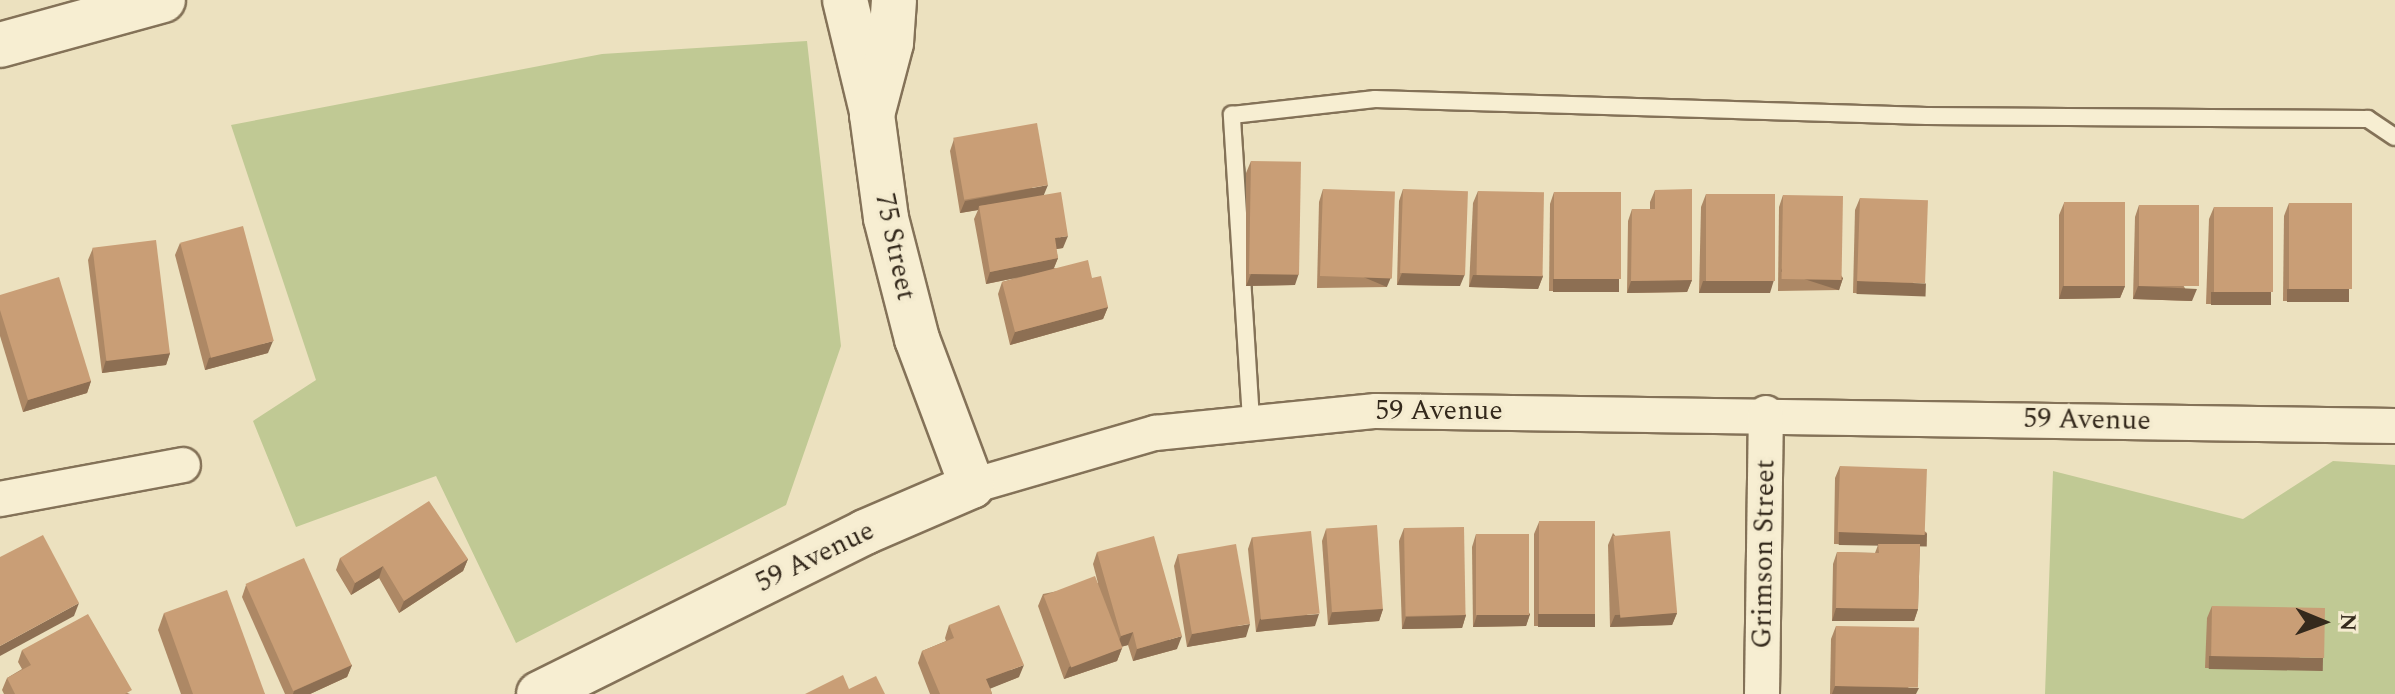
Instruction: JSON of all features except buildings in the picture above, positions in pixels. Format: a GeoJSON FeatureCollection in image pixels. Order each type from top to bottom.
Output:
{"type":"FeatureCollection","features":[{"type":"Feature","properties":{"kind":"street"},"geometry":{"type":"LineString","coordinates":[[0,45],[163,0]]}},
{"type":"Feature","properties":{"kind":"street"},"geometry":{"type":"LineString","coordinates":[[845,0],[872,115]]}},
{"type":"Feature","properties":{"kind":"street","name":"75 Street"},"geometry":{"type":"LineString","coordinates":[[894,0],[891,43],[872,115],[901,285],[972,486]]}},
{"type":"Feature","properties":{"kind":"street","name":"59 Avenue"},"geometry":{"type":"LineString","coordinates":[[539,694],[865,532],[972,486],[1100,446],[1251,420],[1437,409],[2395,426]]}},
{"type":"Feature","properties":{"kind":"street","name":"Grimson Street"},"geometry":{"type":"LineString","coordinates":[[1762,694],[1766,413]]}},
{"type":"Feature","properties":{"kind":"street"},"geometry":{"type":"LineString","coordinates":[[0,499],[183,465]]}},
{"type":"Feature","properties":{"kind":"lane"},"geometry":{"type":"LineString","coordinates":[[1251,420],[1232,115],[1375,99],[1927,116],[2368,119],[2395,137]]}},
{"type":"Feature","properties":{"kind":"green space"},"geometry":{"type":"Polygon","coordinates":[[[807,41],[841,346],[786,505],[516,643],[436,476],[296,527],[253,421],[316,380],[231,125],[602,54],[807,41]]]}},
{"type":"Feature","properties":{"kind":"green space"},"geometry":{"type":"Polygon","coordinates":[[[2333,461],[2395,465],[2395,694],[2045,694],[2053,471],[2243,519],[2333,461]]]}}]}
